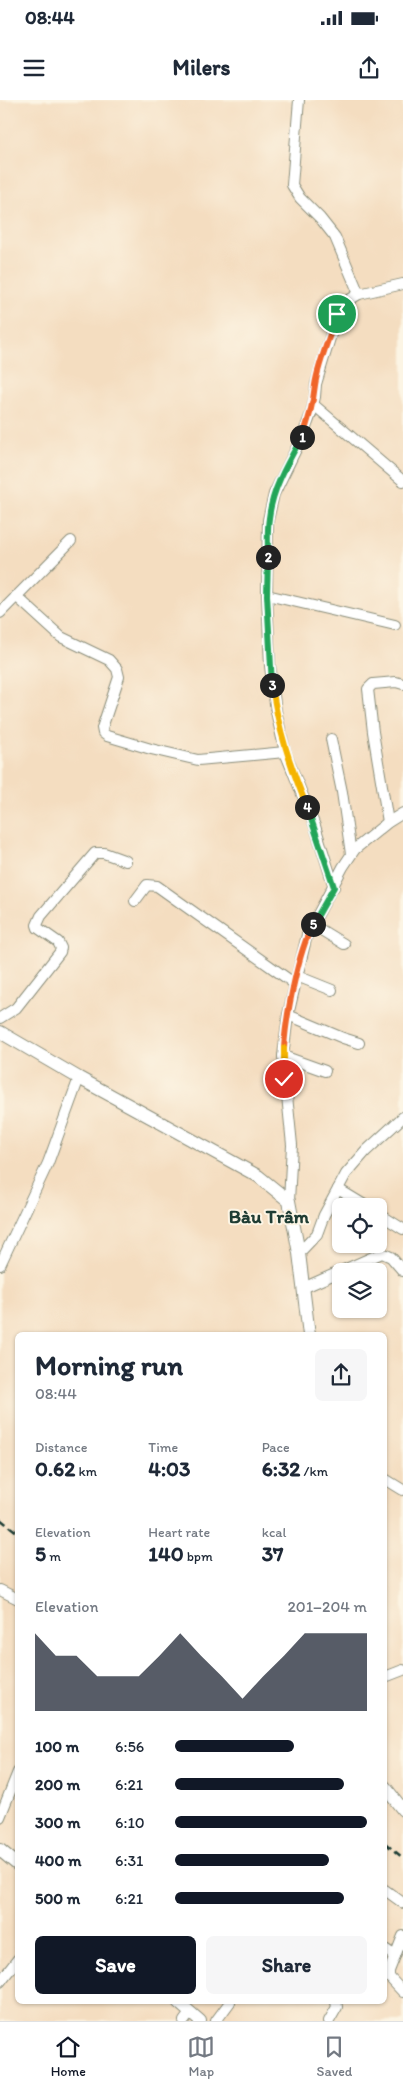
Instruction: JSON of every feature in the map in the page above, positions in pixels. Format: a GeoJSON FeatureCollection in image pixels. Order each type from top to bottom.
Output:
{"type":"FeatureCollection","features":[{"type":"Feature","properties":{"kind":"street"},"geometry":{"type":"LineString","coordinates":[[299,100],[292,185],[300,198],[320,218],[335,237],[359,294]]}},
{"type":"Feature","properties":{"kind":"street"},"geometry":{"type":"LineString","coordinates":[[334,887],[315,826],[285,752],[276,711],[270,666],[267,595],[268,520],[271,503],[303,435],[314,405],[316,384],[337,314],[349,300],[359,294],[403,284]]}},
{"type":"Feature","properties":{"kind":"street"},"geometry":{"type":"LineString","coordinates":[[314,405],[403,481]]}},
{"type":"Feature","properties":{"kind":"street"},"geometry":{"type":"LineString","coordinates":[[0,612],[71,541]]}},
{"type":"Feature","properties":{"kind":"street"},"geometry":{"type":"LineString","coordinates":[[267,595],[395,625]]}},
{"type":"Feature","properties":{"kind":"street"},"geometry":{"type":"LineString","coordinates":[[16,596],[56,634],[75,645],[109,660],[117,669],[119,677],[102,728],[103,733],[107,736],[150,749],[198,760],[285,752]]}},
{"type":"Feature","properties":{"kind":"street"},"geometry":{"type":"LineString","coordinates":[[388,822],[368,689],[372,684],[396,682],[403,684]]}},
{"type":"Feature","properties":{"kind":"street"},"geometry":{"type":"LineString","coordinates":[[331,739],[342,792],[351,854]]}},
{"type":"Feature","properties":{"kind":"street"},"geometry":{"type":"LineString","coordinates":[[309,1332],[299,1253],[289,1201],[292,1145],[283,1056],[288,1014],[307,935],[351,854],[366,839],[403,813]]}},
{"type":"Feature","properties":{"kind":"street"},"geometry":{"type":"LineString","coordinates":[[0,1018],[16,1008],[60,952],[61,948],[58,942],[38,928],[37,925],[42,916],[95,853],[104,852],[126,861]]}},
{"type":"Feature","properties":{"kind":"street"},"geometry":{"type":"LineString","coordinates":[[135,901],[147,885],[157,886],[296,980],[332,990]]}},
{"type":"Feature","properties":{"kind":"street"},"geometry":{"type":"LineString","coordinates":[[313,925],[344,944]]}},
{"type":"Feature","properties":{"kind":"street"},"geometry":{"type":"LineString","coordinates":[[288,1014],[359,1043]]}},
{"type":"Feature","properties":{"kind":"street"},"geometry":{"type":"LineString","coordinates":[[0,1032],[78,1078],[258,1176],[289,1201]]}},
{"type":"Feature","properties":{"kind":"street"},"geometry":{"type":"LineString","coordinates":[[283,1056],[325,1071]]}},
{"type":"Feature","properties":{"kind":"street"},"geometry":{"type":"LineString","coordinates":[[0,1265],[48,1163],[78,1078]]}},
{"type":"Feature","properties":{"kind":"street"},"geometry":{"type":"LineString","coordinates":[[299,1253],[317,1234],[324,1215],[346,1174],[366,1151],[403,1118]]}},
{"type":"Feature","properties":{"kind":"street"},"geometry":{"type":"LineString","coordinates":[[338,1189],[353,1198]]}},
{"type":"Feature","properties":{"kind":"street"},"geometry":{"type":"LineString","coordinates":[[387,1219],[403,1229]]}},
{"type":"Feature","properties":{"kind":"street"},"geometry":{"type":"LineString","coordinates":[[303,1288],[382,1253],[391,1257],[403,1271]]}},
{"type":"Feature","properties":{"kind":"street"},"geometry":{"type":"LineString","coordinates":[[387,1480],[403,1490]]}},
{"type":"Feature","properties":{"kind":"street"},"geometry":{"type":"LineString","coordinates":[[0,1590],[15,1598]]}},
{"type":"Feature","properties":{"kind":"street"},"geometry":{"type":"LineString","coordinates":[[387,1676],[403,1670]]}},
{"type":"Feature","properties":{"kind":"street"},"geometry":{"type":"LineString","coordinates":[[0,1817],[15,1780]]}},
{"type":"Feature","properties":{"kind":"street"},"geometry":{"type":"LineString","coordinates":[[387,1790],[403,1810]]}},
{"type":"Feature","properties":{"kind":"street"},"geometry":{"type":"LineString","coordinates":[[0,1850],[15,1862]]}},
{"type":"Feature","properties":{"kind":"street"},"geometry":{"type":"LineString","coordinates":[[387,1891],[403,1903]]}},
{"type":"Feature","properties":{"kind":"street"},"geometry":{"type":"LineString","coordinates":[[403,1936],[389,1977],[403,1992]]}},
{"type":"Feature","properties":{"kind":"street"},"geometry":{"type":"LineString","coordinates":[[387,1950],[395,1956]]}},
{"type":"Feature","properties":{"kind":"street"},"geometry":{"type":"LineString","coordinates":[[0,1982],[15,1963]]}},
{"type":"Feature","properties":{"kind":"street"},"geometry":{"type":"LineString","coordinates":[[216,2021],[229,2004]]}},
{"type":"Feature","properties":{"kind":"street"},"geometry":{"type":"LineString","coordinates":[[329,2021],[338,2007],[337,2004]]}},
{"type":"Feature","properties":{"kind":"railway"},"geometry":{"type":"LineString","coordinates":[[0,1519],[15,1531]]}},
{"type":"Feature","properties":{"kind":"railway"},"geometry":{"type":"LineString","coordinates":[[387,1845],[403,1858]]}},
{"type":"Feature","properties":{"kind":"district","name":"Bàu Trâm"},"geometry":{"type":"Point","coordinates":[269,1216]}},
{"type":"Feature","properties":{"kind":"route"},"geometry":{"type":"LineString","coordinates":[[284,1079],[283,1056],[288,1014],[307,935],[334,887],[315,826],[285,752],[276,711],[270,666],[267,595],[268,520],[274,494],[303,435],[311,414],[316,384],[337,314]]}}]}
